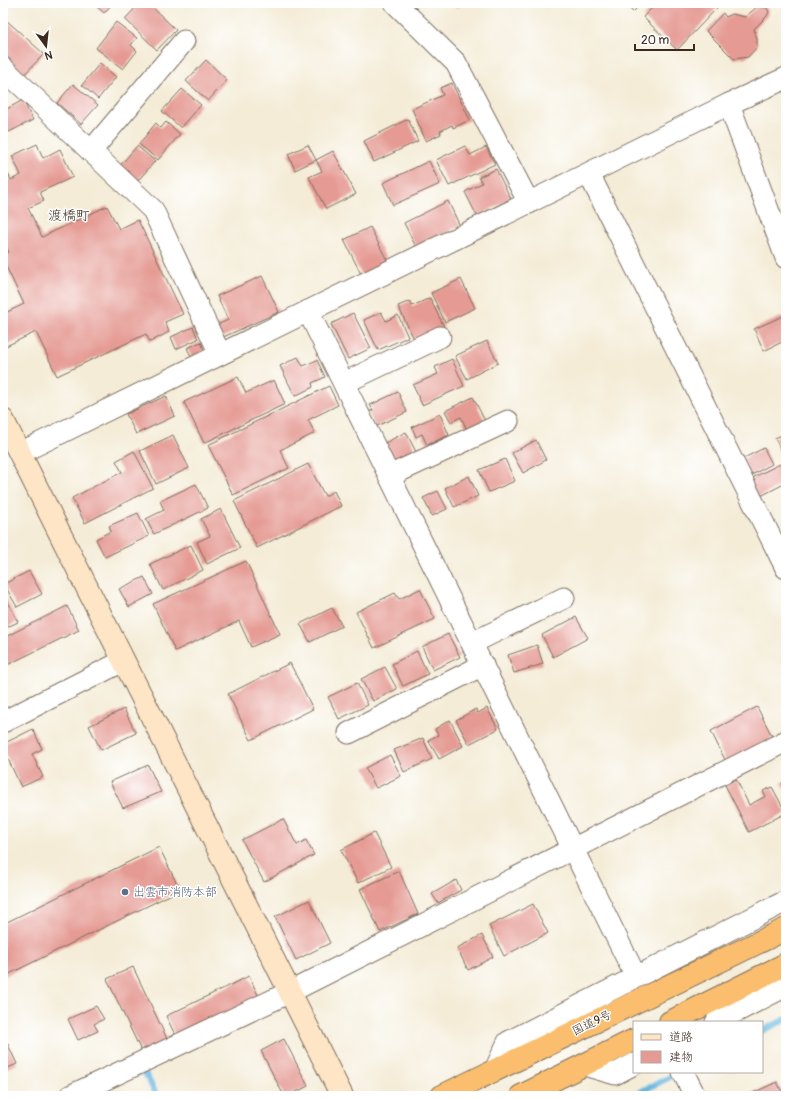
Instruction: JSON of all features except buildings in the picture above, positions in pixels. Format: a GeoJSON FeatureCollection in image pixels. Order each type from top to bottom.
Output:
{"type":"FeatureCollection","features":[{"type":"Feature","properties":{"kind":"highway","name":"国道9号"},"geometry":{"type":"LineString","coordinates":[[442,1096],[786,929]]}},
{"type":"Feature","properties":{"kind":"highway"},"geometry":{"type":"LineString","coordinates":[[672,1021],[786,964]]}},
{"type":"Feature","properties":{"kind":"highway"},"geometry":{"type":"LineString","coordinates":[[521,1096],[633,1040]]}},
{"type":"Feature","properties":{"kind":"street"},"geometry":{"type":"LineString","coordinates":[[395,3],[456,63],[529,204]]}},
{"type":"Feature","properties":{"kind":"street"},"geometry":{"type":"LineString","coordinates":[[92,151],[184,41]]}},
{"type":"Feature","properties":{"kind":"street"},"geometry":{"type":"LineString","coordinates":[[3,68],[153,210],[220,354]]}},
{"type":"Feature","properties":{"kind":"street"},"geometry":{"type":"LineString","coordinates":[[20,453],[529,204],[729,104],[786,78]]}},
{"type":"Feature","properties":{"kind":"street"},"geometry":{"type":"LineString","coordinates":[[729,104],[786,258]]}},
{"type":"Feature","properties":{"kind":"street"},"geometry":{"type":"LineString","coordinates":[[589,174],[786,568]]}},
{"type":"Feature","properties":{"kind":"street"},"geometry":{"type":"LineString","coordinates":[[308,311],[636,977]]}},
{"type":"Feature","properties":{"kind":"street"},"geometry":{"type":"LineString","coordinates":[[344,384],[440,337]]}},
{"type":"Feature","properties":{"kind":"street"},"geometry":{"type":"LineString","coordinates":[[3,420],[342,1096]]}},
{"type":"Feature","properties":{"kind":"street"},"geometry":{"type":"LineString","coordinates":[[389,476],[508,421]]}},
{"type":"Feature","properties":{"kind":"street"},"geometry":{"type":"LineString","coordinates":[[472,643],[564,598]]}},
{"type":"Feature","properties":{"kind":"street"},"geometry":{"type":"LineString","coordinates":[[3,722],[123,661]]}},
{"type":"Feature","properties":{"kind":"street"},"geometry":{"type":"LineString","coordinates":[[348,733],[483,665]]}},
{"type":"Feature","properties":{"kind":"street"},"geometry":{"type":"LineString","coordinates":[[70,1096],[290,992],[786,741]]}},
{"type":"Feature","properties":{"kind":"street"},"geometry":{"type":"LineString","coordinates":[[495,1070],[508,1042],[786,901]]}},
{"type":"Feature","properties":{"kind":"street"},"geometry":{"type":"LineString","coordinates":[[718,1021],[786,986]]}},
{"type":"Feature","properties":{"kind":"street"},"geometry":{"type":"LineString","coordinates":[[584,1065],[615,1074],[633,1065]]}},
{"type":"Feature","properties":{"kind":"street"},"geometry":{"type":"LineString","coordinates":[[683,1073],[694,1096]]}},
{"type":"Feature","properties":{"kind":"waterway"},"geometry":{"type":"LineString","coordinates":[[763,1030],[786,1019]]}},
{"type":"Feature","properties":{"kind":"waterway"},"geometry":{"type":"LineString","coordinates":[[139,1073],[144,1071],[157,1096]]}},
{"type":"Feature","properties":{"kind":"waterway"},"geometry":{"type":"LineString","coordinates":[[632,1096],[678,1073]]}},
{"type":"Feature","properties":{"kind":"place","name":"出雲市消防本部"},"geometry":{"type":"Point","coordinates":[125,892]}},
{"type":"Feature","properties":{"kind":"district","name":"渡橋町"},"geometry":{"type":"Point","coordinates":[69,215]}}]}
